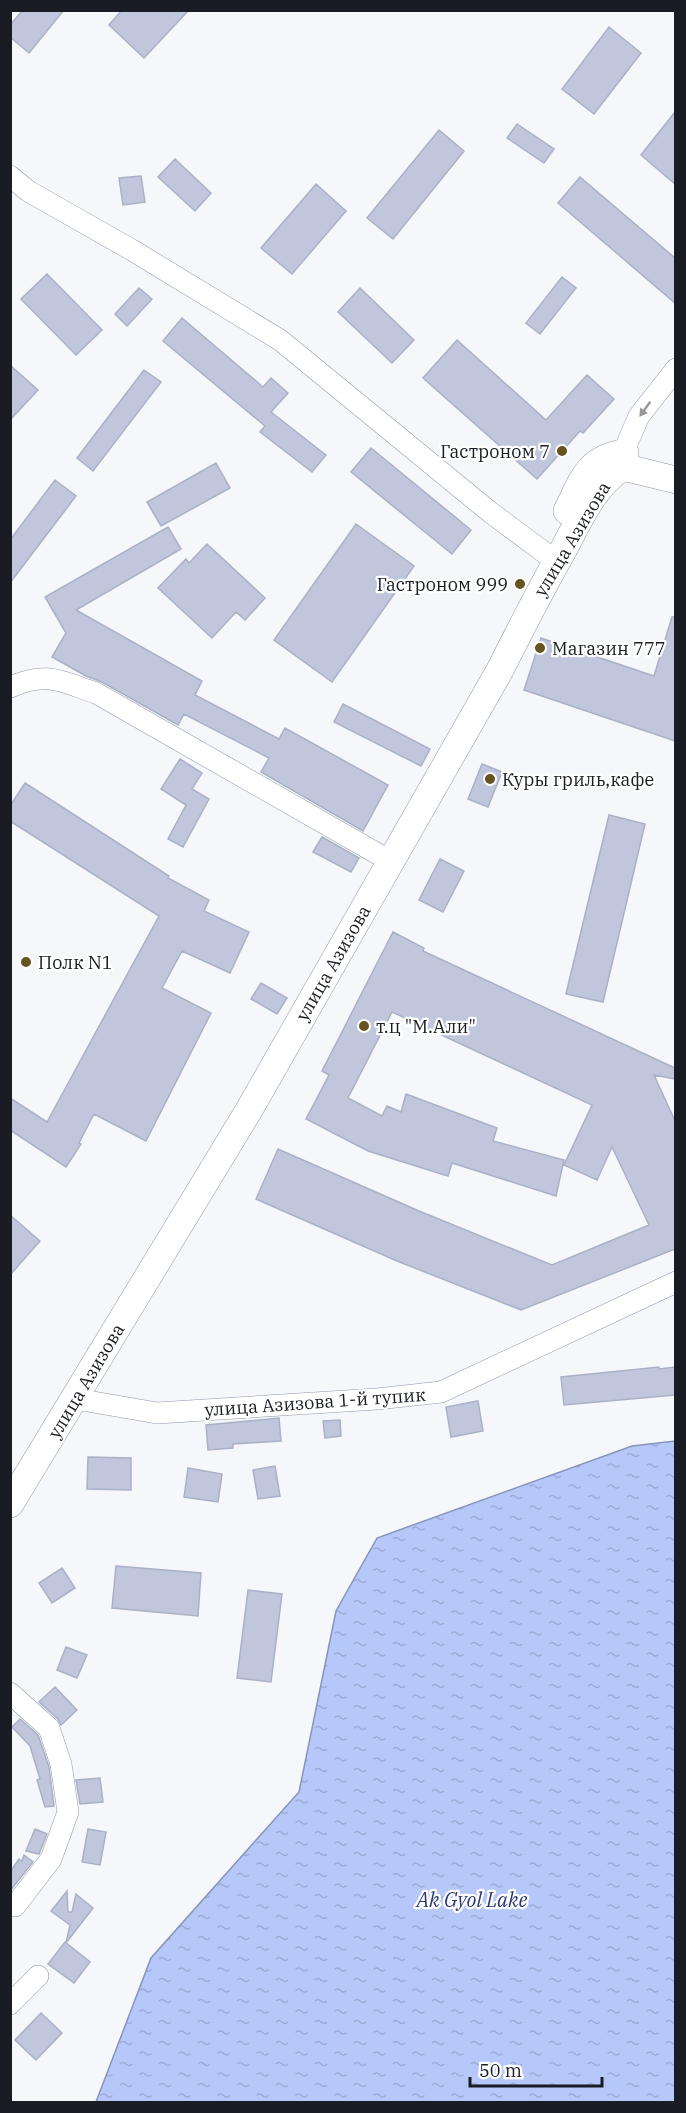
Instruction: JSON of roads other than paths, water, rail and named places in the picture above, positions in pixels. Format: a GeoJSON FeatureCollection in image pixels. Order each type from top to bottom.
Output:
{"type":"FeatureCollection","features":[{"type":"Feature","properties":{"kind":"main road","name":"улица Азизова"},"geometry":{"type":"LineString","coordinates":[[10,1476],[212,1147],[484,672],[587,471],[603,459],[623,453]]}},
{"type":"Feature","properties":{"kind":"main road"},"geometry":{"type":"LineString","coordinates":[[623,453],[675,465]]}},
{"type":"Feature","properties":{"kind":"main road","name":"улица Азизова"},"geometry":{"type":"LineString","coordinates":[[10,1504],[76,1399],[261,1089],[500,670],[591,498],[609,476],[623,467],[675,480]]}},
{"type":"Feature","properties":{"kind":"street"},"geometry":{"type":"LineString","coordinates":[[10,176],[28,190],[280,340],[490,512],[545,553]]}},
{"type":"Feature","properties":{"kind":"street"},"geometry":{"type":"LineString","coordinates":[[623,453],[639,416],[675,369]]}},
{"type":"Feature","properties":{"kind":"street"},"geometry":{"type":"LineString","coordinates":[[10,687],[35,678],[51,677],[96,693],[378,854]]}},
{"type":"Feature","properties":{"kind":"street","name":"улица Азизова 1-й тупик"},"geometry":{"type":"LineString","coordinates":[[76,1399],[157,1413],[376,1399],[441,1392],[675,1282]]}},
{"type":"Feature","properties":{"kind":"street"},"geometry":{"type":"LineString","coordinates":[[10,1693],[49,1728],[61,1764],[68,1812],[51,1859],[15,1906]]}},
{"type":"Feature","properties":{"kind":"street"},"geometry":{"type":"LineString","coordinates":[[10,2004],[38,1976]]}},
{"type":"Feature","properties":{"kind":"water","name":"Ak Gyol Lake"},"geometry":{"type":"Polygon","coordinates":[[[675,1441],[675,2102],[96,2102],[151,1958],[299,1792],[336,1611],[377,1538],[632,1446],[675,1441]]]}},
{"type":"Feature","properties":{"kind":"place","name":"Гастроном 7"},"geometry":{"type":"Point","coordinates":[562,451]}},
{"type":"Feature","properties":{"kind":"place","name":"Гастроном 999"},"geometry":{"type":"Point","coordinates":[520,584]}},
{"type":"Feature","properties":{"kind":"place","name":"Магазин 777"},"geometry":{"type":"Point","coordinates":[540,648]}},
{"type":"Feature","properties":{"kind":"place","name":"Куры гриль,кафе"},"geometry":{"type":"Point","coordinates":[490,779]}},
{"type":"Feature","properties":{"kind":"place","name":"Полк N1"},"geometry":{"type":"Point","coordinates":[26,962]}},
{"type":"Feature","properties":{"kind":"place","name":"т.ц \"М.Али\""},"geometry":{"type":"Point","coordinates":[364,1026]}}]}
